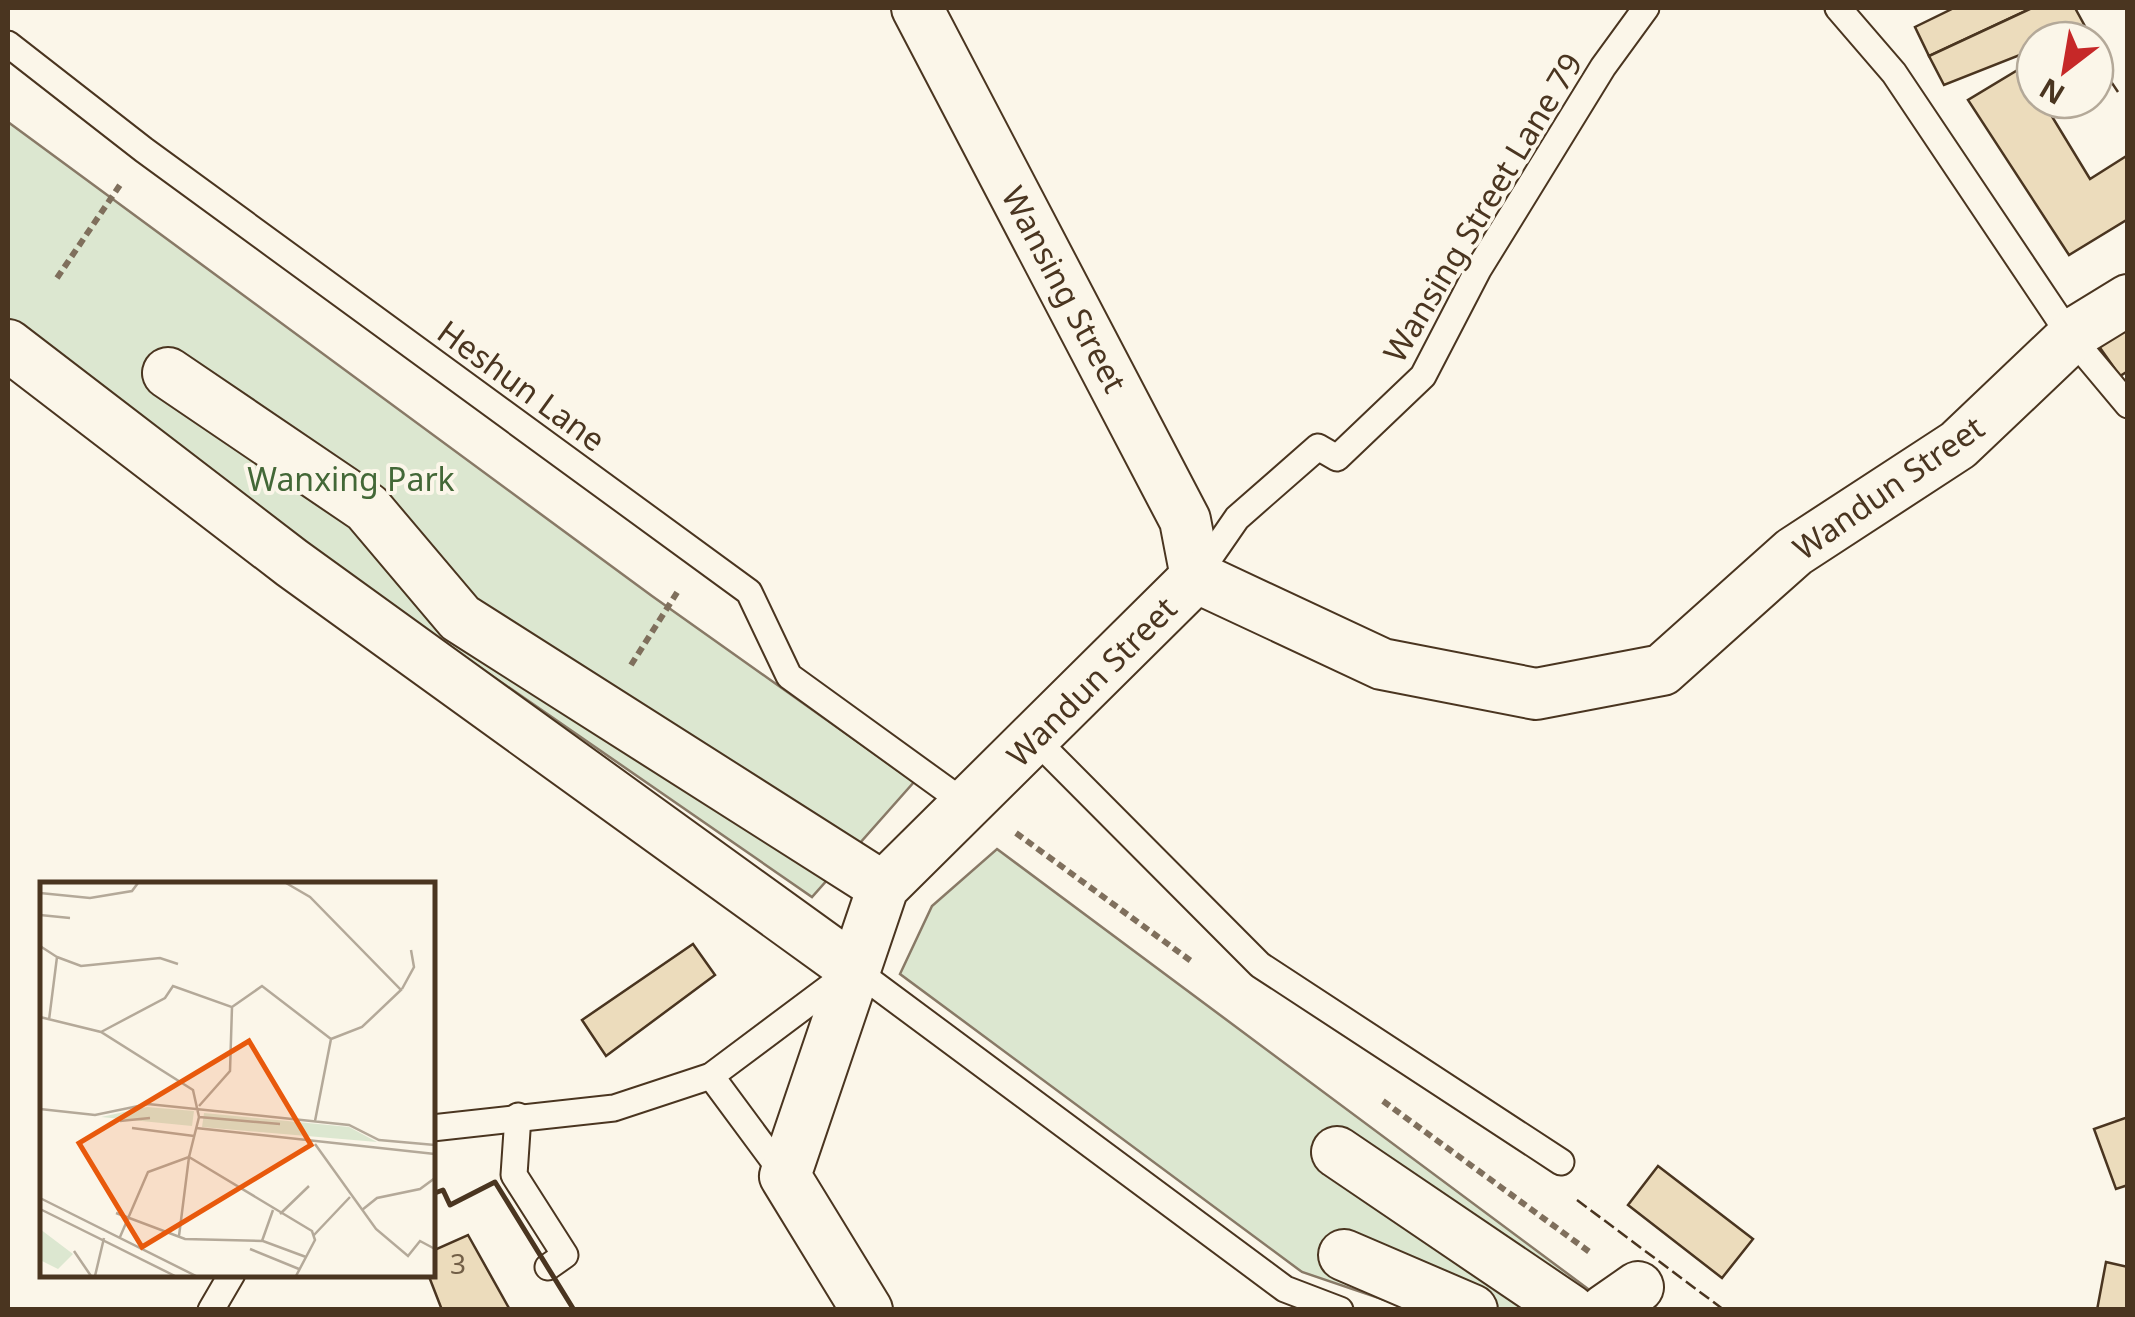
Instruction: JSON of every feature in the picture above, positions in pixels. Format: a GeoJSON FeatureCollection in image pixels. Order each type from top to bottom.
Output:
{"type":"FeatureCollection","features":[{"type":"Feature","properties":{"kind":"street","name":"Wansing Street"},"geometry":{"type":"LineString","coordinates":[[917,8],[1185,520],[1196,577]]}},
{"type":"Feature","properties":{"kind":"street","name":"Wandun Street"},"geometry":{"type":"LineString","coordinates":[[785,1176],[883,887],[1196,577],[1382,664],[1536,694],[1662,670],[1794,552],[1958,445],[2071,338],[2128,300]]}},
{"type":"Feature","properties":{"kind":"street"},"geometry":{"type":"LineString","coordinates":[[8,345],[292,563],[854,969]]}},
{"type":"Feature","properties":{"kind":"street"},"geometry":{"type":"LineString","coordinates":[[168,374],[367,508],[460,618],[883,887]]}},
{"type":"Feature","properties":{"kind":"street"},"geometry":{"type":"LineString","coordinates":[[1337,1152],[1570,1310]]}},
{"type":"Feature","properties":{"kind":"street"},"geometry":{"type":"LineString","coordinates":[[785,1176],[867,1310]]}},
{"type":"Feature","properties":{"kind":"street"},"geometry":{"type":"LineString","coordinates":[[1344,1254],[1472,1310]]}},
{"type":"Feature","properties":{"kind":"lane","name":"Wansing Street Lane 79"},"geometry":{"type":"LineString","coordinates":[[1196,577],[1237,518],[1318,447],[1336,458],[1424,376],[1478,270],[1603,67],[1646,8]]}},
{"type":"Feature","properties":{"kind":"lane"},"geometry":{"type":"LineString","coordinates":[[1838,8],[1894,73],[2071,338],[2128,405]]}},
{"type":"Feature","properties":{"kind":"lane","name":"Heshun Lane"},"geometry":{"type":"LineString","coordinates":[[8,44],[144,150],[749,592],[789,676],[966,804]]}},
{"type":"Feature","properties":{"kind":"lane"},"geometry":{"type":"LineString","coordinates":[[1034,739],[1260,964],[1562,1162]]}},
{"type":"Feature","properties":{"kind":"lane"},"geometry":{"type":"LineString","coordinates":[[435,1128],[614,1108],[711,1076],[854,969],[1285,1290],[1340,1310]]}},
{"type":"Feature","properties":{"kind":"lane"},"geometry":{"type":"LineString","coordinates":[[711,1076],[785,1176]]}},
{"type":"Feature","properties":{"kind":"lane"},"geometry":{"type":"LineString","coordinates":[[518,1116],[514,1175],[565,1255],[548,1266]]}},
{"type":"Feature","properties":{"kind":"lane"},"geometry":{"type":"LineString","coordinates":[[211,1310],[230,1277]]}},
{"type":"Feature","properties":{"kind":"path"},"geometry":{"type":"LineString","coordinates":[[57,278],[122,181]]}},
{"type":"Feature","properties":{"kind":"path"},"geometry":{"type":"LineString","coordinates":[[603,708],[680,588]]}},
{"type":"Feature","properties":{"kind":"green space","name":"Wanxing Park"},"geometry":{"type":"Polygon","coordinates":[[[8,122],[652,596],[914,782],[812,897],[303,545],[8,318],[8,122]]]}},
{"type":"Feature","properties":{"kind":"green space"},"geometry":{"type":"Polygon","coordinates":[[[997,849],[1615,1309],[1411,1309],[1302,1272],[900,974],[932,906],[997,849]]]}},
{"type":"Feature","properties":{"kind":"building"},"geometry":{"type":"Polygon","coordinates":[[[1954,8],[2032,8],[1929,56],[1915,27],[1954,8]]]}},
{"type":"Feature","properties":{"kind":"building"},"geometry":{"type":"Polygon","coordinates":[[[2032,8],[2075,8],[2082,20],[2015,20],[2015,57],[1944,85],[1929,56],[2032,8]]]}},
{"type":"Feature","properties":{"kind":"building"},"geometry":{"type":"Polygon","coordinates":[[[2015,72],[2015,120],[2054,120],[2090,179],[2128,155],[2128,219],[2069,255],[1968,100],[2015,72]]]}},
{"type":"Feature","properties":{"kind":"building"},"geometry":{"type":"Polygon","coordinates":[[[2128,326],[2128,371],[2120,376],[2098,345],[2128,326]]]}},
{"type":"Feature","properties":{"kind":"building"},"geometry":{"type":"Polygon","coordinates":[[[693,944],[715,975],[606,1056],[582,1020],[693,944]]]}},
{"type":"Feature","properties":{"kind":"building"},"geometry":{"type":"Polygon","coordinates":[[[2128,1117],[2128,1185],[2116,1189],[2094,1129],[2128,1117]]]}},
{"type":"Feature","properties":{"kind":"building"},"geometry":{"type":"Polygon","coordinates":[[[1658,1166],[1753,1239],[1722,1278],[1628,1205],[1658,1166]]]}},
{"type":"Feature","properties":{"kind":"building"},"geometry":{"type":"Polygon","coordinates":[[[468,1235],[510,1310],[442,1310],[429,1277],[435,1277],[435,1250],[468,1235]]]}},
{"type":"Feature","properties":{"kind":"building"},"geometry":{"type":"Polygon","coordinates":[[[2106,1262],[2128,1267],[2128,1310],[2097,1310],[2106,1262]]]}},
{"type":"Feature","properties":{"kind":"fence"},"geometry":{"type":"LineString","coordinates":[[2115,88],[2118,92]]}},
{"type":"Feature","properties":{"kind":"fence"},"geometry":{"type":"LineString","coordinates":[[1577,1200],[1724,1310]]}},
{"type":"Feature","properties":{"kind":"wall"},"geometry":{"type":"LineString","coordinates":[[435,1193],[443,1190],[450,1205],[495,1182],[574,1310]]}}]}
